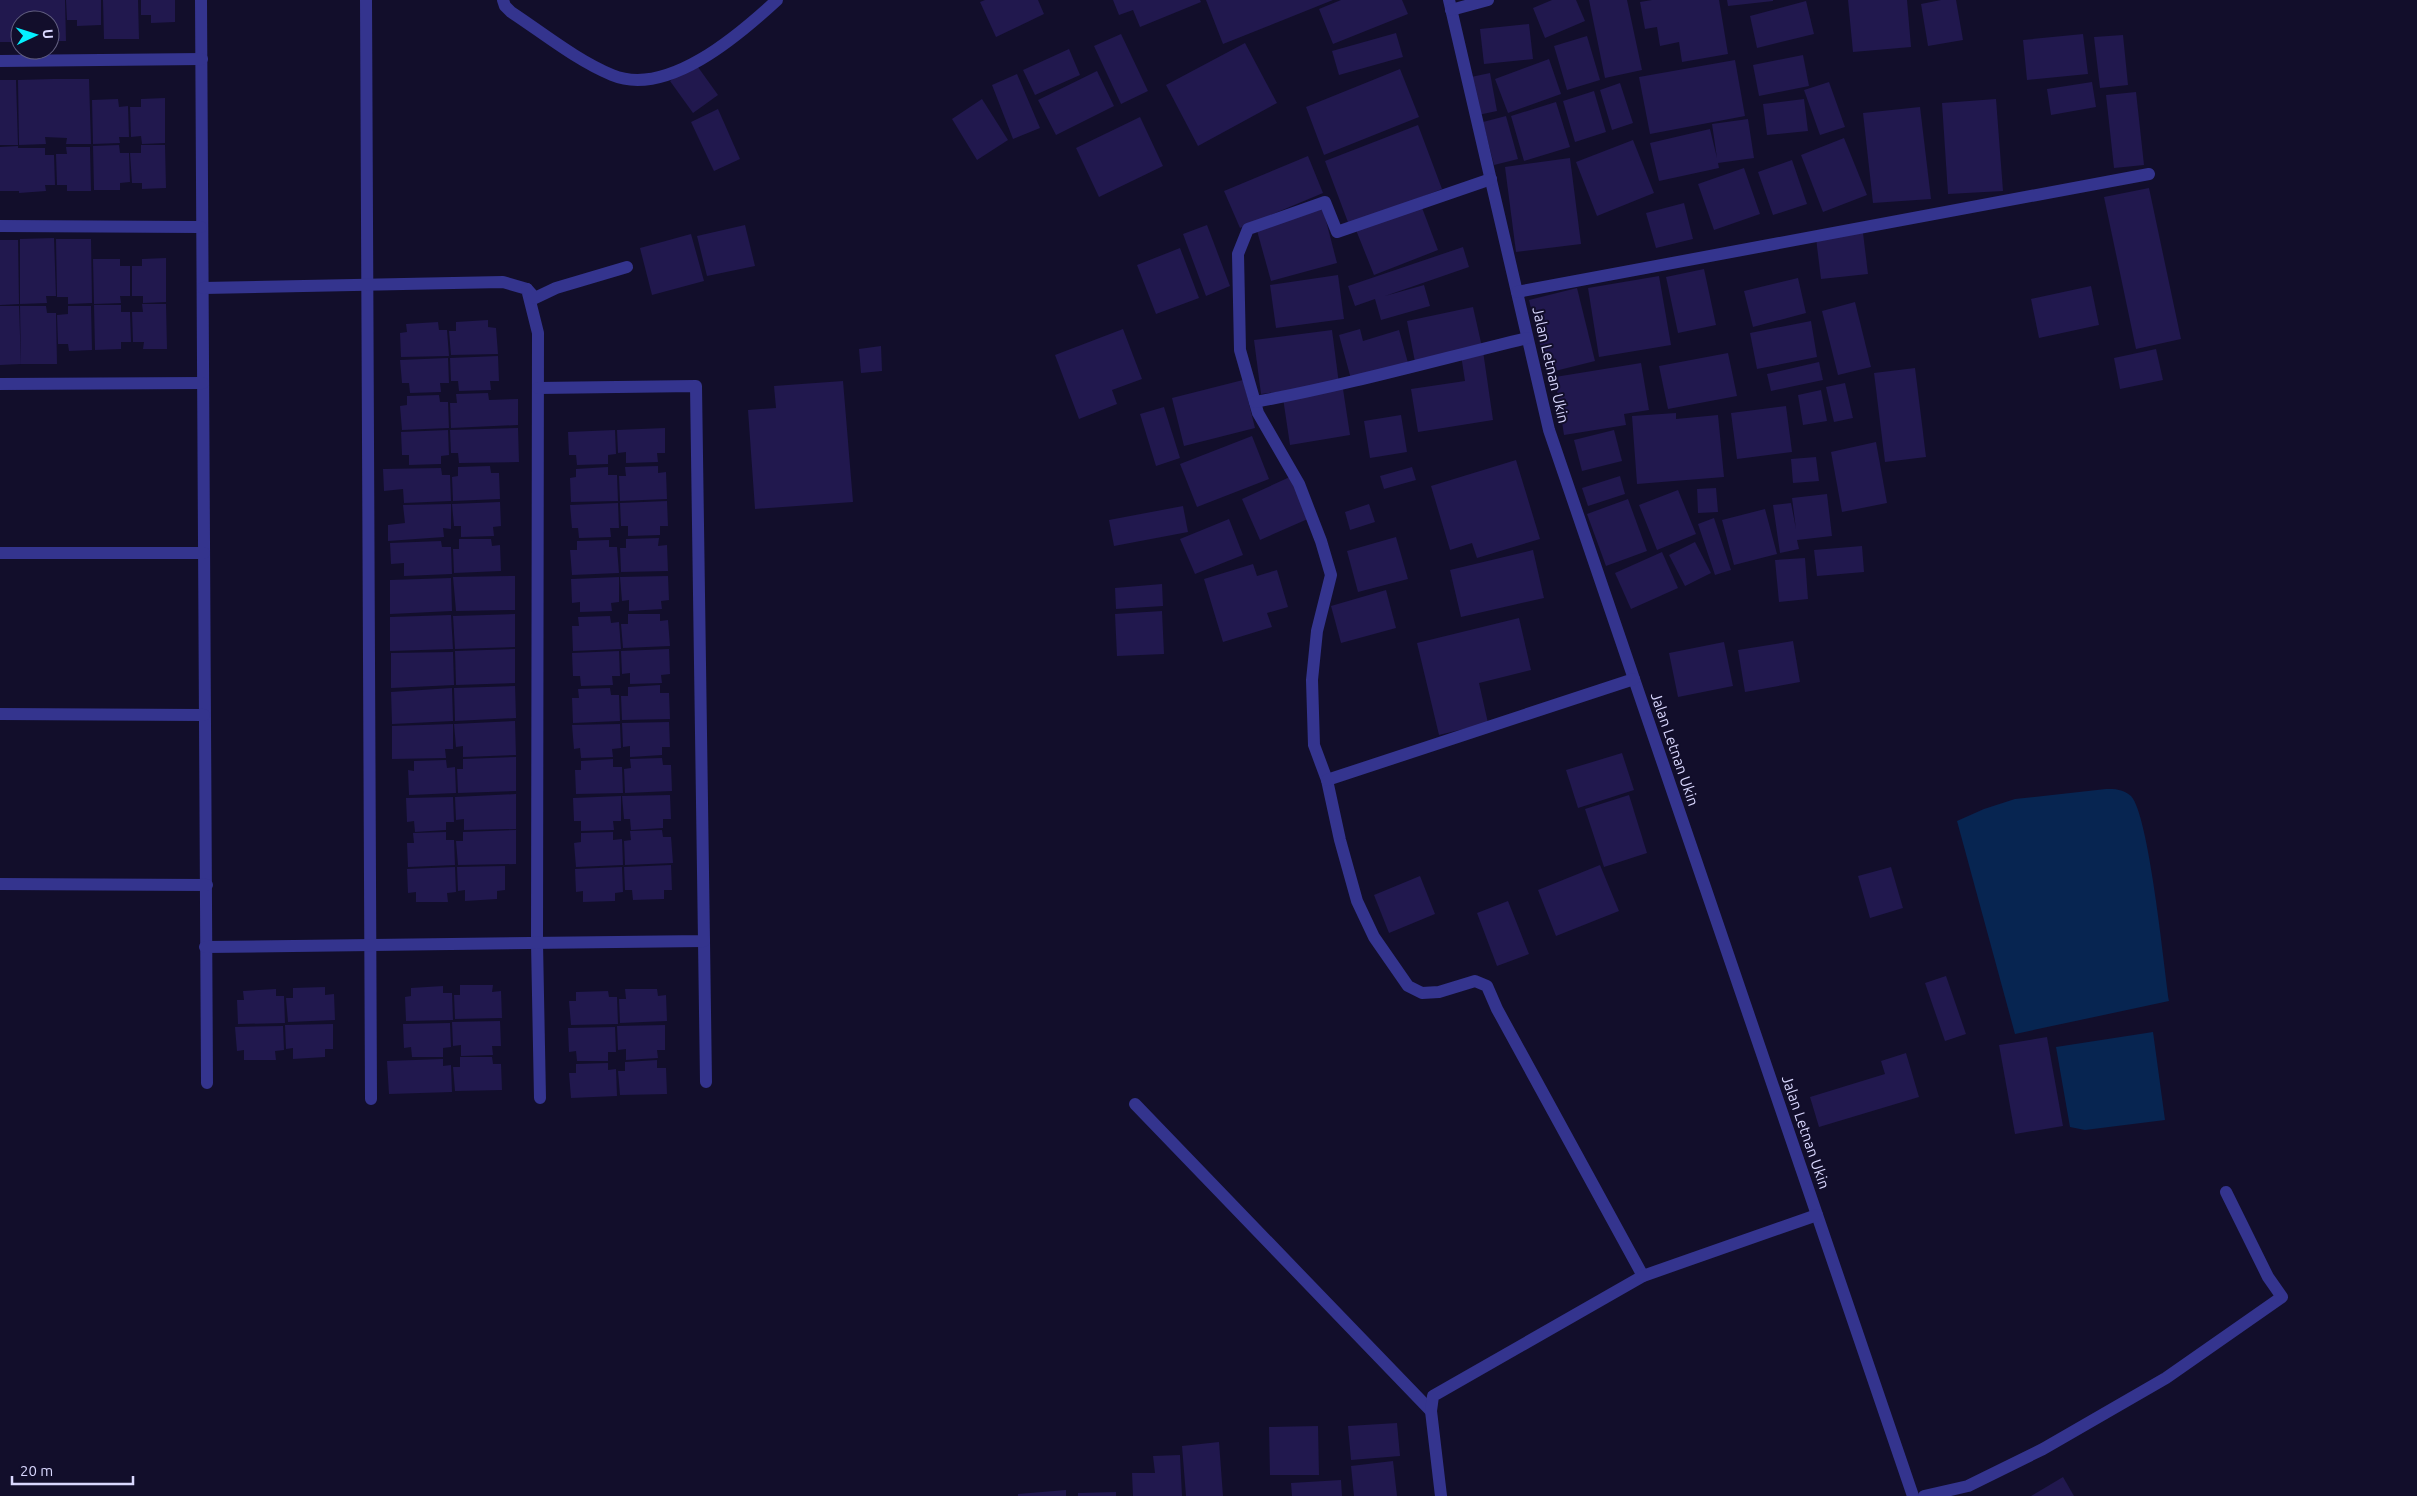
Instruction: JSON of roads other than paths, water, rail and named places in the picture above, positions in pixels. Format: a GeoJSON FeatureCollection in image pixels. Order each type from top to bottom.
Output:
{"type":"FeatureCollection","features":[{"type":"Feature","properties":{"kind":"street"},"geometry":{"type":"LineString","coordinates":[[201,0],[207,1083]]}},
{"type":"Feature","properties":{"kind":"street"},"geometry":{"type":"LineString","coordinates":[[366,0],[371,1099]]}},
{"type":"Feature","properties":{"kind":"street"},"geometry":{"type":"LineString","coordinates":[[503,0],[511,12],[575,54],[612,75],[635,81],[658,79],[710,53],[777,0]]}},
{"type":"Feature","properties":{"kind":"street"},"geometry":{"type":"LineString","coordinates":[[1450,5],[1488,0]]}},
{"type":"Feature","properties":{"kind":"street","name":"Jalan Letnan Ukin"},"geometry":{"type":"LineString","coordinates":[[1450,5],[1549,430],[1913,1496]]}},
{"type":"Feature","properties":{"kind":"street"},"geometry":{"type":"LineString","coordinates":[[0,61],[202,59]]}},
{"type":"Feature","properties":{"kind":"street"},"geometry":{"type":"LineString","coordinates":[[1517,292],[2149,174]]}},
{"type":"Feature","properties":{"kind":"street"},"geometry":{"type":"LineString","coordinates":[[1491,179],[1337,232],[1325,202],[1248,228],[1238,254],[1240,350],[1258,413],[1299,484],[1321,541],[1331,575],[1317,632],[1312,680],[1314,746],[1327,780],[1340,840],[1355,892],[1374,937],[1408,986],[1422,993],[1439,992],[1476,981],[1487,986],[1497,1008],[1643,1276]]}},
{"type":"Feature","properties":{"kind":"street"},"geometry":{"type":"LineString","coordinates":[[0,226],[202,227]]}},
{"type":"Feature","properties":{"kind":"street"},"geometry":{"type":"LineString","coordinates":[[203,288],[503,282],[527,289],[536,298],[556,288],[627,267]]}},
{"type":"Feature","properties":{"kind":"street"},"geometry":{"type":"LineString","coordinates":[[527,289],[538,333],[538,943],[540,1098]]}},
{"type":"Feature","properties":{"kind":"street"},"geometry":{"type":"LineString","coordinates":[[1255,402],[1391,374],[1441,358],[1527,338]]}},
{"type":"Feature","properties":{"kind":"street"},"geometry":{"type":"LineString","coordinates":[[0,384],[203,383]]}},
{"type":"Feature","properties":{"kind":"street"},"geometry":{"type":"LineString","coordinates":[[538,388],[696,386],[706,1082]]}},
{"type":"Feature","properties":{"kind":"street"},"geometry":{"type":"LineString","coordinates":[[0,553],[204,553]]}},
{"type":"Feature","properties":{"kind":"street"},"geometry":{"type":"LineString","coordinates":[[1327,780],[1634,679]]}},
{"type":"Feature","properties":{"kind":"street"},"geometry":{"type":"LineString","coordinates":[[0,714],[204,715]]}},
{"type":"Feature","properties":{"kind":"street"},"geometry":{"type":"LineString","coordinates":[[0,884],[207,885]]}},
{"type":"Feature","properties":{"kind":"street"},"geometry":{"type":"LineString","coordinates":[[205,948],[704,941]]}},
{"type":"Feature","properties":{"kind":"street"},"geometry":{"type":"LineString","coordinates":[[1135,1104],[1431,1412]]}},
{"type":"Feature","properties":{"kind":"street"},"geometry":{"type":"LineString","coordinates":[[1924,1496],[1968,1486],[2043,1449],[2166,1378],[2282,1298],[2268,1277],[2226,1192]]}},
{"type":"Feature","properties":{"kind":"street"},"geometry":{"type":"LineString","coordinates":[[1441,1496],[1431,1412],[1433,1396],[1643,1276],[1817,1215]]}},
{"type":"Feature","properties":{"kind":"water"},"geometry":{"type":"Polygon","coordinates":[[[2106,789],[2125,792],[2131,796],[2138,809],[2150,860],[2169,1001],[2015,1034],[1957,821],[1984,809],[2015,799],[2106,789]]]}},
{"type":"Feature","properties":{"kind":"water"},"geometry":{"type":"Polygon","coordinates":[[[2153,1032],[2165,1120],[2085,1130],[2070,1127],[2056,1047],[2153,1032]]]}}]}
